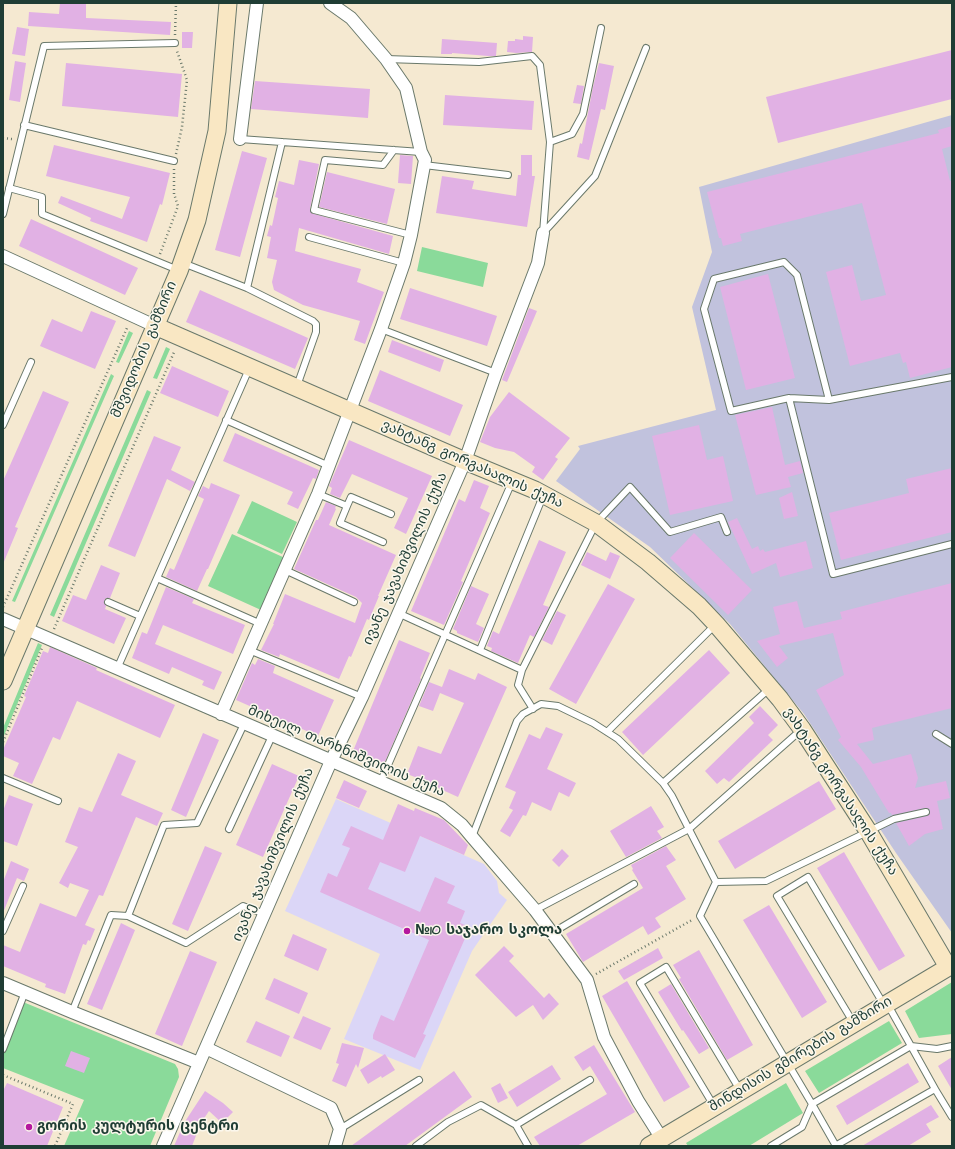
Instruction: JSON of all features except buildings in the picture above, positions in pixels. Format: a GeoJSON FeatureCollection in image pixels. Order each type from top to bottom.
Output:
{"type":"FeatureCollection","features":[{"type":"Feature","properties":{"kind":"street","name":"მშვიდობის გამზირი"},"geometry":{"type":"LineString","coordinates":[[3,681],[181,267],[198,220],[217,131],[228,3]]}},
{"type":"Feature","properties":{"kind":"street"},"geometry":{"type":"LineString","coordinates":[[240,140],[257,3]]}},
{"type":"Feature","properties":{"kind":"street"},"geometry":{"type":"LineString","coordinates":[[221,714],[318,494],[350,412],[404,263],[411,235],[425,160],[421,152],[406,88],[386,59],[351,18],[330,3]]}},
{"type":"Feature","properties":{"kind":"street","name":"ივანე ჯავახიშვილის ქუჩა"},"geometry":{"type":"LineString","coordinates":[[163,1146],[331,761],[362,697],[464,462],[538,263],[543,233]]}},
{"type":"Feature","properties":{"kind":"street","name":"ვახტანგ გორგასალის ქუჩა"},"geometry":{"type":"LineString","coordinates":[[3,256],[350,412],[464,462],[544,494],[596,523],[648,562],[699,606],[770,688],[802,729],[868,831],[950,966]]}},
{"type":"Feature","properties":{"kind":"street","name":"მიხეილ თარხნიშვილის ქუჩა"},"geometry":{"type":"LineString","coordinates":[[3,619],[441,808],[462,825],[535,910],[587,980],[604,1037],[659,1142]]}},
{"type":"Feature","properties":{"kind":"street","name":"შინდისის გმირების გამზირი"},"geometry":{"type":"LineString","coordinates":[[659,1142],[787,1063],[950,966]]}},
{"type":"Feature","properties":{"kind":"street"},"geometry":{"type":"LineString","coordinates":[[3,983],[199,1063]]}},
{"type":"Feature","properties":{"kind":"street"},"geometry":{"type":"LineString","coordinates":[[206,1048],[331,1108],[340,1129],[335,1146]]}},
{"type":"Feature","properties":{"kind":"lane"},"geometry":{"type":"LineString","coordinates":[[550,142],[572,134],[583,114],[600,28]]}},
{"type":"Feature","properties":{"kind":"lane"},"geometry":{"type":"LineString","coordinates":[[3,214],[44,46],[174,43]]}},
{"type":"Feature","properties":{"kind":"lane"},"geometry":{"type":"LineString","coordinates":[[543,233],[595,176],[646,48]]}},
{"type":"Feature","properties":{"kind":"lane","name":"ივანე ჯავახიშვილის ქუჩა"},"geometry":{"type":"LineString","coordinates":[[386,59],[479,62],[532,56],[540,65],[550,142],[543,233]]}},
{"type":"Feature","properties":{"kind":"lane"},"geometry":{"type":"LineString","coordinates":[[24,125],[174,161]]}},
{"type":"Feature","properties":{"kind":"lane"},"geometry":{"type":"LineString","coordinates":[[240,140],[421,152]]}},
{"type":"Feature","properties":{"kind":"lane"},"geometry":{"type":"LineString","coordinates":[[247,288],[282,142]]}},
{"type":"Feature","properties":{"kind":"lane"},"geometry":{"type":"LineString","coordinates":[[394,150],[384,165],[325,160],[314,210],[411,235]]}},
{"type":"Feature","properties":{"kind":"lane"},"geometry":{"type":"LineString","coordinates":[[424,165],[508,175]]}},
{"type":"Feature","properties":{"kind":"lane"},"geometry":{"type":"LineString","coordinates":[[9,188],[42,197],[42,214],[181,267],[247,288],[313,321],[316,324],[316,332],[296,388]]}},
{"type":"Feature","properties":{"kind":"lane"},"geometry":{"type":"LineString","coordinates":[[309,237],[404,263]]}},
{"type":"Feature","properties":{"kind":"lane"},"geometry":{"type":"LineString","coordinates":[[829,400],[797,275],[784,262],[714,279],[704,309],[731,411],[789,398],[829,400],[952,377]]}},
{"type":"Feature","properties":{"kind":"lane"},"geometry":{"type":"LineString","coordinates":[[380,329],[496,373]]}},
{"type":"Feature","properties":{"kind":"lane"},"geometry":{"type":"LineString","coordinates":[[3,425],[31,362]]}},
{"type":"Feature","properties":{"kind":"lane"},"geometry":{"type":"LineString","coordinates":[[117,669],[249,367]]}},
{"type":"Feature","properties":{"kind":"lane"},"geometry":{"type":"LineString","coordinates":[[789,398],[833,574],[952,544]]}},
{"type":"Feature","properties":{"kind":"lane"},"geometry":{"type":"LineString","coordinates":[[226,420],[329,466]]}},
{"type":"Feature","properties":{"kind":"lane"},"geometry":{"type":"LineString","coordinates":[[381,781],[513,481]]}},
{"type":"Feature","properties":{"kind":"lane"},"geometry":{"type":"LineString","coordinates":[[533,708],[518,685],[522,670],[596,523],[630,487],[670,532],[721,517],[727,532]]}},
{"type":"Feature","properties":{"kind":"lane"},"geometry":{"type":"LineString","coordinates":[[318,494],[347,506]]}},
{"type":"Feature","properties":{"kind":"lane"},"geometry":{"type":"LineString","coordinates":[[480,650],[544,494]]}},
{"type":"Feature","properties":{"kind":"lane"},"geometry":{"type":"LineString","coordinates":[[383,542],[340,523],[351,497],[391,514]]}},
{"type":"Feature","properties":{"kind":"lane"},"geometry":{"type":"LineString","coordinates":[[285,570],[354,602]]}},
{"type":"Feature","properties":{"kind":"lane"},"geometry":{"type":"LineString","coordinates":[[157,578],[261,624]]}},
{"type":"Feature","properties":{"kind":"lane"},"geometry":{"type":"LineString","coordinates":[[108,602],[140,616]]}},
{"type":"Feature","properties":{"kind":"lane"},"geometry":{"type":"LineString","coordinates":[[398,613],[522,670]]}},
{"type":"Feature","properties":{"kind":"lane"},"geometry":{"type":"LineString","coordinates":[[607,732],[716,624]]}},
{"type":"Feature","properties":{"kind":"lane"},"geometry":{"type":"LineString","coordinates":[[249,650],[362,697]]}},
{"type":"Feature","properties":{"kind":"lane"},"geometry":{"type":"LineString","coordinates":[[663,783],[770,688]]}},
{"type":"Feature","properties":{"kind":"lane"},"geometry":{"type":"LineString","coordinates":[[472,836],[517,720],[523,714],[541,704],[558,706],[618,739],[663,783],[672,796],[716,882]]}},
{"type":"Feature","properties":{"kind":"lane"},"geometry":{"type":"LineString","coordinates":[[128,916],[164,825],[197,822],[244,724]]}},
{"type":"Feature","properties":{"kind":"lane"},"geometry":{"type":"LineString","coordinates":[[535,910],[689,830],[802,729]]}},
{"type":"Feature","properties":{"kind":"lane"},"geometry":{"type":"LineString","coordinates":[[936,734],[952,744]]}},
{"type":"Feature","properties":{"kind":"lane"},"geometry":{"type":"LineString","coordinates":[[229,829],[272,736]]}},
{"type":"Feature","properties":{"kind":"lane"},"geometry":{"type":"LineString","coordinates":[[3,778],[58,800]]}},
{"type":"Feature","properties":{"kind":"lane"},"geometry":{"type":"LineString","coordinates":[[716,882],[766,882],[894,818],[926,812]]}},
{"type":"Feature","properties":{"kind":"lane"},"geometry":{"type":"LineString","coordinates":[[854,1023],[777,896],[808,877],[886,1004],[952,1117]]}},
{"type":"Feature","properties":{"kind":"lane"},"geometry":{"type":"LineString","coordinates":[[716,882],[700,916],[836,1146],[935,1089]]}},
{"type":"Feature","properties":{"kind":"lane"},"geometry":{"type":"LineString","coordinates":[[552,933],[634,884]]}},
{"type":"Feature","properties":{"kind":"lane"},"geometry":{"type":"LineString","coordinates":[[3,931],[23,886]]}},
{"type":"Feature","properties":{"kind":"lane"},"geometry":{"type":"LineString","coordinates":[[72,1012],[111,915],[128,916],[186,943],[243,906],[265,914]]}},
{"type":"Feature","properties":{"kind":"lane"},"geometry":{"type":"LineString","coordinates":[[715,1107],[640,983],[666,967],[741,1091]]}},
{"type":"Feature","properties":{"kind":"lane"},"geometry":{"type":"LineString","coordinates":[[3,1050],[26,992]]}},
{"type":"Feature","properties":{"kind":"lane"},"geometry":{"type":"LineString","coordinates":[[771,1146],[802,1127],[812,1104],[910,1046],[937,1049],[952,1046]]}},
{"type":"Feature","properties":{"kind":"lane"},"geometry":{"type":"LineString","coordinates":[[340,1129],[419,1080]]}},
{"type":"Feature","properties":{"kind":"lane"},"geometry":{"type":"LineString","coordinates":[[516,1125],[590,1080]]}},
{"type":"Feature","properties":{"kind":"lane"},"geometry":{"type":"LineString","coordinates":[[416,1146],[448,1122],[481,1105],[516,1125],[528,1146]]}},
{"type":"Feature","properties":{"kind":"path"},"geometry":{"type":"LineString","coordinates":[[174,43],[176,3]]}},
{"type":"Feature","properties":{"kind":"path"},"geometry":{"type":"LineString","coordinates":[[3,607],[127,328]]}},
{"type":"Feature","properties":{"kind":"path"},"geometry":{"type":"LineString","coordinates":[[3,742],[43,645],[50,639],[174,350]]}},
{"type":"Feature","properties":{"kind":"path"},"geometry":{"type":"LineString","coordinates":[[587,980],[700,916]]}},
{"type":"Feature","properties":{"kind":"path"},"geometry":{"type":"LineString","coordinates":[[3,1075],[73,1104],[55,1146]]}},
{"type":"Feature","properties":{"kind":"shaded area"},"geometry":{"type":"Polygon","coordinates":[[[952,115],[952,933],[896,853],[804,714],[730,624],[650,547],[556,481],[580,449],[578,446],[716,410],[692,307],[712,252],[699,187],[952,115]]]}},
{"type":"Feature","properties":{"kind":"shaded area","name":"№10 საჯარო სკოლა"},"geometry":{"type":"Polygon","coordinates":[[[336,799],[484,864],[497,881],[499,893],[507,900],[472,951],[420,1070],[344,1039],[380,954],[285,911],[336,799]]]}},
{"type":"Feature","properties":{"kind":"green space"},"geometry":{"type":"Polygon","coordinates":[[[422,247],[488,263],[483,287],[417,271],[422,247]]]}},
{"type":"Feature","properties":{"kind":"green space"},"geometry":{"type":"Polygon","coordinates":[[[129,331],[133,333],[119,363],[116,362],[129,331]]]}},
{"type":"Feature","properties":{"kind":"green space"},"geometry":{"type":"Polygon","coordinates":[[[166,347],[170,349],[157,379],[153,378],[166,347]]]}},
{"type":"Feature","properties":{"kind":"green space"},"geometry":{"type":"Polygon","coordinates":[[[111,374],[114,376],[15,602],[12,601],[111,374]]]}},
{"type":"Feature","properties":{"kind":"green space"},"geometry":{"type":"Polygon","coordinates":[[[147,390],[151,392],[54,617],[50,615],[147,390]]]}},
{"type":"Feature","properties":{"kind":"green space"},"geometry":{"type":"Polygon","coordinates":[[[252,501],[297,522],[282,554],[237,533],[252,501]]]}},
{"type":"Feature","properties":{"kind":"green space"},"geometry":{"type":"Polygon","coordinates":[[[232,534],[285,558],[261,610],[208,586],[232,534]]]}},
{"type":"Feature","properties":{"kind":"green space"},"geometry":{"type":"Polygon","coordinates":[[[38,643],[42,645],[3,738],[3,728],[38,643]]]}},
{"type":"Feature","properties":{"kind":"green space"},"geometry":{"type":"Polygon","coordinates":[[[952,982],[952,1034],[919,1038],[905,1011],[952,982]]]}},
{"type":"Feature","properties":{"kind":"green space"},"geometry":{"type":"Polygon","coordinates":[[[23,1002],[175,1064],[178,1069],[179,1077],[150,1146],[64,1146],[84,1100],[3,1068],[3,1050],[23,1002]]]}},
{"type":"Feature","properties":{"kind":"green space"},"geometry":{"type":"Polygon","coordinates":[[[889,1021],[902,1043],[819,1093],[805,1071],[889,1021]]]}},
{"type":"Feature","properties":{"kind":"green space"},"geometry":{"type":"Polygon","coordinates":[[[786,1083],[803,1113],[749,1146],[688,1146],[686,1143],[786,1083]]]}},
{"type":"Feature","properties":{"kind":"place","name":"№10 საჯარო სკოლა"},"geometry":{"type":"Point","coordinates":[407,931]}},
{"type":"Feature","properties":{"kind":"place","name":"გორის კულტურის ცენტრი"},"geometry":{"type":"Point","coordinates":[29,1127]}}]}
